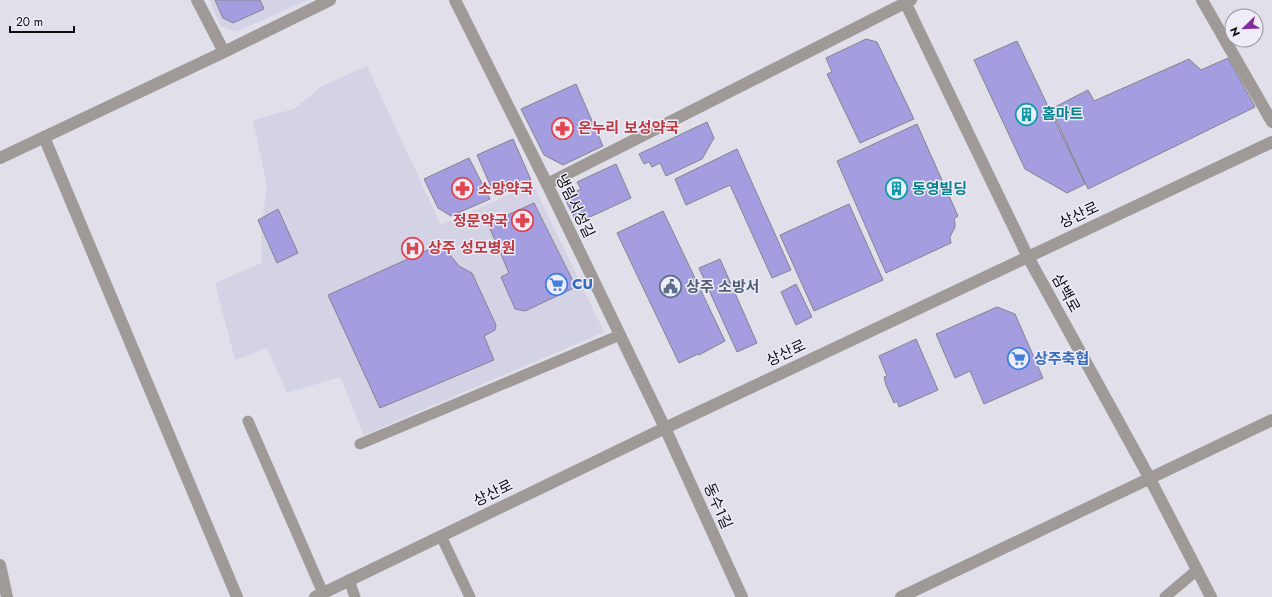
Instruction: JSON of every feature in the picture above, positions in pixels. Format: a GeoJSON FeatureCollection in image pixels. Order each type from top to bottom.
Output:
{"type":"FeatureCollection","features":[{"type":"Feature","properties":{"kind":"street"},"geometry":{"type":"LineString","coordinates":[[197,0],[224,52]]}},
{"type":"Feature","properties":{"kind":"street"},"geometry":{"type":"LineString","coordinates":[[0,158],[330,0]]}},
{"type":"Feature","properties":{"kind":"street","name":"냉림서성길"},"geometry":{"type":"LineString","coordinates":[[455,0],[547,184],[665,428]]}},
{"type":"Feature","properties":{"kind":"street"},"geometry":{"type":"LineString","coordinates":[[1202,0],[1272,122]]}},
{"type":"Feature","properties":{"kind":"street"},"geometry":{"type":"LineString","coordinates":[[547,184],[906,1]]}},
{"type":"Feature","properties":{"kind":"street","name":"삼백로"},"geometry":{"type":"LineString","coordinates":[[906,1],[1028,257],[1149,477],[1211,597]]}},
{"type":"Feature","properties":{"kind":"street"},"geometry":{"type":"LineString","coordinates":[[44,137],[237,597]]}},
{"type":"Feature","properties":{"kind":"street","name":"상산로"},"geometry":{"type":"LineString","coordinates":[[319,595],[665,428],[1028,257],[1271,145]]}},
{"type":"Feature","properties":{"kind":"street"},"geometry":{"type":"LineString","coordinates":[[901,597],[1149,477],[1272,420]]}},
{"type":"Feature","properties":{"kind":"street","name":"동수1길"},"geometry":{"type":"LineString","coordinates":[[665,428],[742,597]]}},
{"type":"Feature","properties":{"kind":"street"},"geometry":{"type":"LineString","coordinates":[[0,565],[7,597]]}},
{"type":"Feature","properties":{"kind":"lane"},"geometry":{"type":"LineString","coordinates":[[360,444],[620,335]]}},
{"type":"Feature","properties":{"kind":"lane"},"geometry":{"type":"LineString","coordinates":[[248,421],[319,595]]}},
{"type":"Feature","properties":{"kind":"lane"},"geometry":{"type":"LineString","coordinates":[[441,536],[470,597]]}},
{"type":"Feature","properties":{"kind":"lane"},"geometry":{"type":"LineString","coordinates":[[1165,597],[1197,570]]}},
{"type":"Feature","properties":{"kind":"lane"},"geometry":{"type":"LineString","coordinates":[[349,580],[356,597]]}},
{"type":"Feature","properties":{"kind":"shaded area"},"geometry":{"type":"Polygon","coordinates":[[[209,0],[307,0],[236,32],[221,26],[209,0]]]}},
{"type":"Feature","properties":{"kind":"shaded area","name":"상주 성모병원"},"geometry":{"type":"Polygon","coordinates":[[[367,66],[441,225],[533,184],[604,332],[364,435],[340,377],[287,393],[267,348],[235,360],[215,283],[262,263],[261,230],[267,186],[253,120],[294,109],[322,86],[367,66]]]}},
{"type":"Feature","properties":{"kind":"building"},"geometry":{"type":"Polygon","coordinates":[[[215,0],[260,0],[264,9],[233,23],[223,18],[215,0]]]}},
{"type":"Feature","properties":{"kind":"building"},"geometry":{"type":"Polygon","coordinates":[[[866,39],[877,42],[914,119],[860,143],[827,74],[832,72],[826,58],[866,39]]]}},
{"type":"Feature","properties":{"kind":"building","name":"홈마트"},"geometry":{"type":"Polygon","coordinates":[[[1017,41],[1085,184],[1067,193],[1025,169],[974,60],[1017,41]]]}},
{"type":"Feature","properties":{"kind":"building"},"geometry":{"type":"Polygon","coordinates":[[[1228,58],[1255,107],[1088,189],[1051,109],[1088,90],[1094,101],[1189,59],[1201,70],[1228,58]]]}},
{"type":"Feature","properties":{"kind":"building","name":"온누리 보성약국"},"geometry":{"type":"Polygon","coordinates":[[[576,84],[603,146],[563,165],[544,155],[521,109],[576,84]]]}},
{"type":"Feature","properties":{"kind":"building"},"geometry":{"type":"Polygon","coordinates":[[[707,122],[714,138],[702,159],[666,176],[660,163],[652,167],[649,162],[644,164],[639,154],[707,122]]]}},
{"type":"Feature","properties":{"kind":"building","name":"동영빌딩"},"geometry":{"type":"Polygon","coordinates":[[[917,124],[958,216],[954,219],[955,227],[950,237],[951,243],[886,273],[837,161],[917,124]]]}},
{"type":"Feature","properties":{"kind":"building"},"geometry":{"type":"Polygon","coordinates":[[[513,139],[531,180],[495,196],[477,155],[513,139]]]}},
{"type":"Feature","properties":{"kind":"building"},"geometry":{"type":"Polygon","coordinates":[[[737,149],[791,270],[772,278],[730,185],[686,205],[675,179],[737,149]]]}},
{"type":"Feature","properties":{"kind":"building"},"geometry":{"type":"Polygon","coordinates":[[[469,158],[490,199],[451,216],[438,208],[424,179],[469,158]]]}},
{"type":"Feature","properties":{"kind":"building"},"geometry":{"type":"Polygon","coordinates":[[[616,164],[631,198],[577,223],[564,197],[581,189],[577,182],[616,164]]]}},
{"type":"Feature","properties":{"kind":"building"},"geometry":{"type":"Polygon","coordinates":[[[534,203],[576,287],[525,311],[515,309],[501,277],[509,273],[488,224],[534,203]]]}},
{"type":"Feature","properties":{"kind":"building"},"geometry":{"type":"Polygon","coordinates":[[[849,204],[883,280],[814,311],[780,235],[849,204]]]}},
{"type":"Feature","properties":{"kind":"building"},"geometry":{"type":"Polygon","coordinates":[[[278,209],[298,253],[277,263],[258,220],[278,209]]]}},
{"type":"Feature","properties":{"kind":"building","name":"상주 소방서"},"geometry":{"type":"Polygon","coordinates":[[[663,211],[725,341],[699,355],[698,354],[679,363],[617,233],[663,211]]]}},
{"type":"Feature","properties":{"kind":"building","name":"상주 성모병원"},"geometry":{"type":"Polygon","coordinates":[[[441,244],[459,266],[472,273],[496,325],[495,330],[484,336],[494,360],[380,408],[328,295],[441,244]]]}},
{"type":"Feature","properties":{"kind":"building"},"geometry":{"type":"Polygon","coordinates":[[[720,259],[757,343],[737,352],[699,268],[720,259]]]}},
{"type":"Feature","properties":{"kind":"building"},"geometry":{"type":"Polygon","coordinates":[[[796,284],[812,317],[796,325],[781,292],[796,284]]]}},
{"type":"Feature","properties":{"kind":"building"},"geometry":{"type":"Polygon","coordinates":[[[997,307],[1015,314],[1043,378],[984,404],[970,371],[955,378],[936,334],[997,307]]]}},
{"type":"Feature","properties":{"kind":"building"},"geometry":{"type":"Polygon","coordinates":[[[916,339],[938,390],[899,407],[897,401],[894,403],[886,385],[884,377],[887,376],[879,356],[916,339]]]}},
{"type":"Feature","properties":{"kind":"place","name":"홈마트"},"geometry":{"type":"Point","coordinates":[1026,114]}},
{"type":"Feature","properties":{"kind":"place","name":"온누리 보성약국"},"geometry":{"type":"Point","coordinates":[563,128]}},
{"type":"Feature","properties":{"kind":"place","name":"소망약국"},"geometry":{"type":"Point","coordinates":[462,189]}},
{"type":"Feature","properties":{"kind":"place","name":"동영빌딩"},"geometry":{"type":"Point","coordinates":[897,189]}},
{"type":"Feature","properties":{"kind":"place","name":"정문약국"},"geometry":{"type":"Point","coordinates":[523,221]}},
{"type":"Feature","properties":{"kind":"place","name":"상주 성모병원"},"geometry":{"type":"Point","coordinates":[412,248]}},
{"type":"Feature","properties":{"kind":"place","name":"CU"},"geometry":{"type":"Point","coordinates":[557,284]}},
{"type":"Feature","properties":{"kind":"place","name":"상주 소방서"},"geometry":{"type":"Point","coordinates":[671,287]}},
{"type":"Feature","properties":{"kind":"place","name":"상주축협"},"geometry":{"type":"Point","coordinates":[1018,359]}}]}
